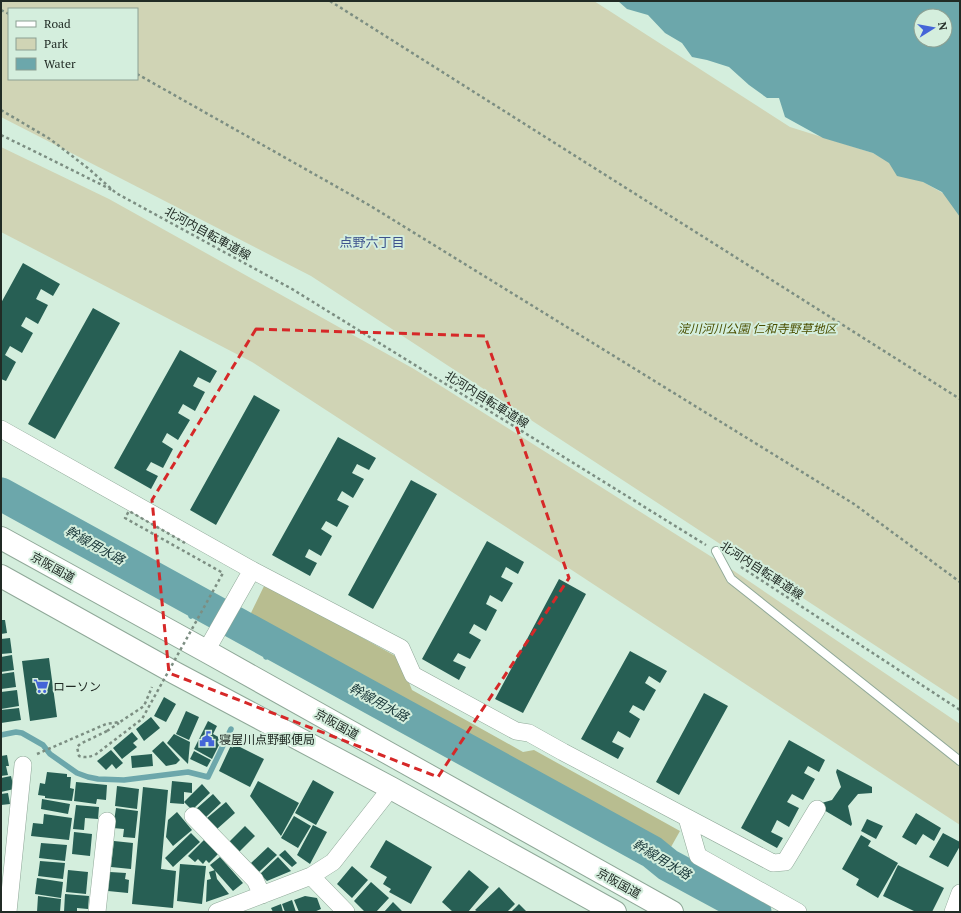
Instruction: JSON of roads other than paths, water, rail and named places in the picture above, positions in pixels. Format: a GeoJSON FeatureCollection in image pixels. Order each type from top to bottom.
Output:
{"type":"FeatureCollection","features":[{"type":"Feature","properties":{"kind":"highway","name":"京阪国道"},"geometry":{"type":"LineString","coordinates":[[1,538],[672,912]]}},
{"type":"Feature","properties":{"kind":"highway"},"geometry":{"type":"LineString","coordinates":[[1,576],[175,673],[391,788],[615,912]]}},
{"type":"Feature","properties":{"kind":"street"},"geometry":{"type":"LineString","coordinates":[[1,429],[252,570],[400,648],[413,675],[516,732],[529,733],[773,863],[785,862],[817,809]]}},
{"type":"Feature","properties":{"kind":"street"},"geometry":{"type":"LineString","coordinates":[[206,651],[252,570]]}},
{"type":"Feature","properties":{"kind":"street"},"geometry":{"type":"LineString","coordinates":[[8,912],[8,844],[23,765]]}},
{"type":"Feature","properties":{"kind":"street"},"geometry":{"type":"LineString","coordinates":[[217,912],[312,876],[333,862],[391,788]]}},
{"type":"Feature","properties":{"kind":"street"},"geometry":{"type":"LineString","coordinates":[[193,816],[255,880],[262,895]]}},
{"type":"Feature","properties":{"kind":"street"},"geometry":{"type":"LineString","coordinates":[[687,818],[698,856],[798,912]]}},
{"type":"Feature","properties":{"kind":"street"},"geometry":{"type":"LineString","coordinates":[[97,912],[107,821]]}},
{"type":"Feature","properties":{"kind":"street"},"geometry":{"type":"LineString","coordinates":[[312,876],[346,912]]}},
{"type":"Feature","properties":{"kind":"street"},"geometry":{"type":"LineString","coordinates":[[953,912],[960,893]]}},
{"type":"Feature","properties":{"kind":"lane"},"geometry":{"type":"LineString","coordinates":[[716,551],[731,579],[960,761]]}},
{"type":"Feature","properties":{"kind":"water"},"geometry":{"type":"Polygon","coordinates":[[[618,1],[960,1],[960,217],[942,192],[923,182],[897,176],[889,163],[873,153],[823,138],[785,117],[779,98],[767,98],[749,85],[729,67],[692,57],[682,43],[665,33],[648,15],[627,9],[618,1]]]}},
{"type":"Feature","properties":{"kind":"waterway","name":"幹線用水路"},"geometry":{"type":"LineString","coordinates":[[1,494],[652,852],[668,865],[755,912]]}},
{"type":"Feature","properties":{"kind":"waterway"},"geometry":{"type":"LineString","coordinates":[[191,616],[206,607]]}},
{"type":"Feature","properties":{"kind":"waterway"},"geometry":{"type":"LineString","coordinates":[[266,657],[272,643]]}},
{"type":"Feature","properties":{"kind":"waterway"},"geometry":{"type":"LineString","coordinates":[[1,735],[16,732],[22,733],[43,745],[50,754],[77,773],[98,779],[124,780],[188,772],[208,777],[231,729]]}},
{"type":"Feature","properties":{"kind":"place","name":"ローソン"},"geometry":{"type":"Point","coordinates":[41,686]}},
{"type":"Feature","properties":{"kind":"place","name":"寝屋川点野郵便局"},"geometry":{"type":"Point","coordinates":[207,739]}},
{"type":"Feature","properties":{"kind":"district","name":"点野六丁目"},"geometry":{"type":"Point","coordinates":[372,242]}},
{"type":"Feature","properties":{"kind":"park label","name":"淀川河川公園 仁和寺野草地区"},"geometry":{"type":"Point","coordinates":[757,328]}}]}
